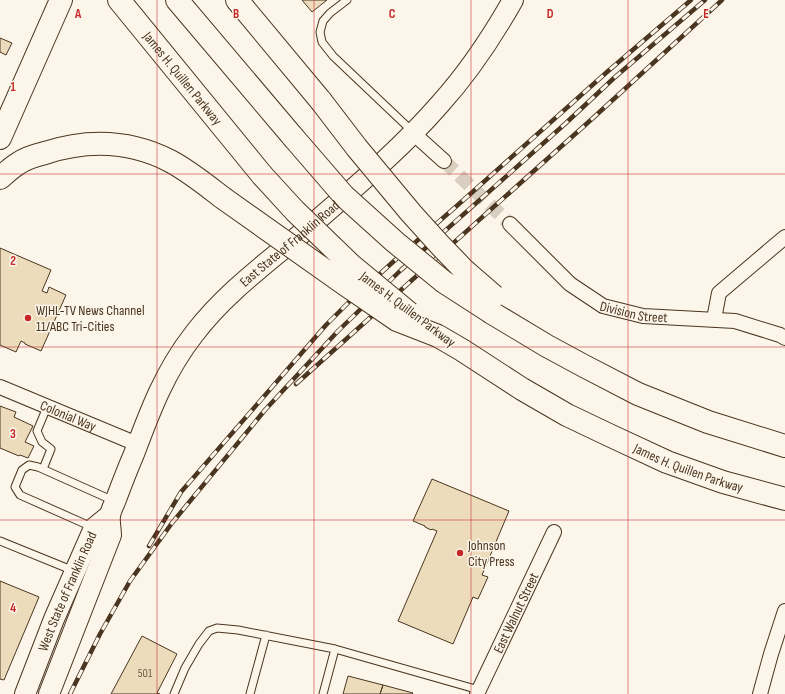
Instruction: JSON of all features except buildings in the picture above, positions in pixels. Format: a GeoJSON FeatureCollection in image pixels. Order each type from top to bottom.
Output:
{"type":"FeatureCollection","features":[{"type":"Feature","properties":{"kind":"main road"},"geometry":{"type":"LineString","coordinates":[[0,138],[61,0]]}},
{"type":"Feature","properties":{"kind":"main road","name":"James H. Quillen Parkway"},"geometry":{"type":"LineString","coordinates":[[119,0],[262,175],[295,211],[351,265],[438,336],[522,389],[567,415],[588,425],[667,462],[724,482],[785,499]]}},
{"type":"Feature","properties":{"kind":"main road"},"geometry":{"type":"LineString","coordinates":[[177,0],[344,196],[395,242],[444,282],[493,304]]}},
{"type":"Feature","properties":{"kind":"main road"},"geometry":{"type":"LineString","coordinates":[[237,0],[411,213],[464,270],[493,304],[547,346],[625,387],[678,411],[783,446]]}},
{"type":"Feature","properties":{"kind":"main road","name":"East State of Franklin Road"},"geometry":{"type":"LineString","coordinates":[[112,508],[153,405],[165,379],[180,352],[204,321],[237,288],[341,199],[413,133],[440,105],[468,70],[513,0]]}},
{"type":"Feature","properties":{"kind":"main road"},"geometry":{"type":"LineString","coordinates":[[0,178],[20,162],[58,148],[79,144],[93,143],[125,145],[148,152],[169,161],[196,178],[397,320],[438,336]]}},
{"type":"Feature","properties":{"kind":"main road","name":"West State of Franklin Road"},"geometry":{"type":"LineString","coordinates":[[25,694],[54,619],[94,528],[112,508]]}},
{"type":"Feature","properties":{"kind":"main road","name":"West State of Franklin Road"},"geometry":{"type":"LineString","coordinates":[[49,694],[111,535],[112,508]]}},
{"type":"Feature","properties":{"kind":"street"},"geometry":{"type":"LineString","coordinates":[[413,133],[444,161]]}},
{"type":"Feature","properties":{"kind":"street","name":"Division Street"},"geometry":{"type":"LineString","coordinates":[[510,224],[570,284],[603,306],[643,316],[735,321],[780,335],[785,338]]}},
{"type":"Feature","properties":{"kind":"street"},"geometry":{"type":"LineString","coordinates":[[714,319],[720,293],[785,237]]}},
{"type":"Feature","properties":{"kind":"street","name":"Colonial Way"},"geometry":{"type":"LineString","coordinates":[[0,387],[137,444]]}},
{"type":"Feature","properties":{"kind":"street","name":"East Walnut Street"},"geometry":{"type":"LineString","coordinates":[[478,692],[554,532]]}},
{"type":"Feature","properties":{"kind":"street"},"geometry":{"type":"LineString","coordinates":[[762,693],[771,654],[785,611]]}},
{"type":"Feature","properties":{"kind":"lane"},"geometry":{"type":"LineString","coordinates":[[347,0],[330,13],[323,21],[320,32],[322,42],[333,56],[413,133]]}},
{"type":"Feature","properties":{"kind":"lane"},"geometry":{"type":"LineString","coordinates":[[43,469],[51,449],[42,442],[37,431],[47,407]]}},
{"type":"Feature","properties":{"kind":"lane"},"geometry":{"type":"LineString","coordinates":[[94,528],[20,495],[16,487],[22,470],[30,465],[43,469],[112,508]]}},
{"type":"Feature","properties":{"kind":"lane"},"geometry":{"type":"LineString","coordinates":[[0,541],[75,572]]}},
{"type":"Feature","properties":{"kind":"lane"},"geometry":{"type":"LineString","coordinates":[[174,694],[185,668],[199,644],[208,631],[217,628],[238,630],[335,649],[478,692]]}},
{"type":"Feature","properties":{"kind":"lane"},"geometry":{"type":"LineString","coordinates":[[250,694],[266,636]]}},
{"type":"Feature","properties":{"kind":"lane"},"geometry":{"type":"LineString","coordinates":[[323,694],[335,649]]}},
{"type":"Feature","properties":{"kind":"tunnel"},"geometry":{"type":"LineString","coordinates":[[444,161],[510,224]]}},
{"type":"Feature","properties":{"kind":"railway"},"geometry":{"type":"LineString","coordinates":[[149,546],[181,492],[326,325],[394,261],[607,72],[691,0]]}},
{"type":"Feature","properties":{"kind":"railway"},"geometry":{"type":"LineString","coordinates":[[70,694],[100,634],[130,581],[172,523],[265,410],[338,331],[401,270],[566,123],[614,78],[705,0]]}},
{"type":"Feature","properties":{"kind":"railway"},"geometry":{"type":"LineString","coordinates":[[296,384],[593,118],[722,0]]}},
{"type":"Feature","properties":{"kind":"place","name":"WJHL-TV News Channel 11/ABC Tri-Cities"},"geometry":{"type":"Point","coordinates":[28,318]}},
{"type":"Feature","properties":{"kind":"place","name":"Johnson City Press"},"geometry":{"type":"Point","coordinates":[460,553]}}]}
